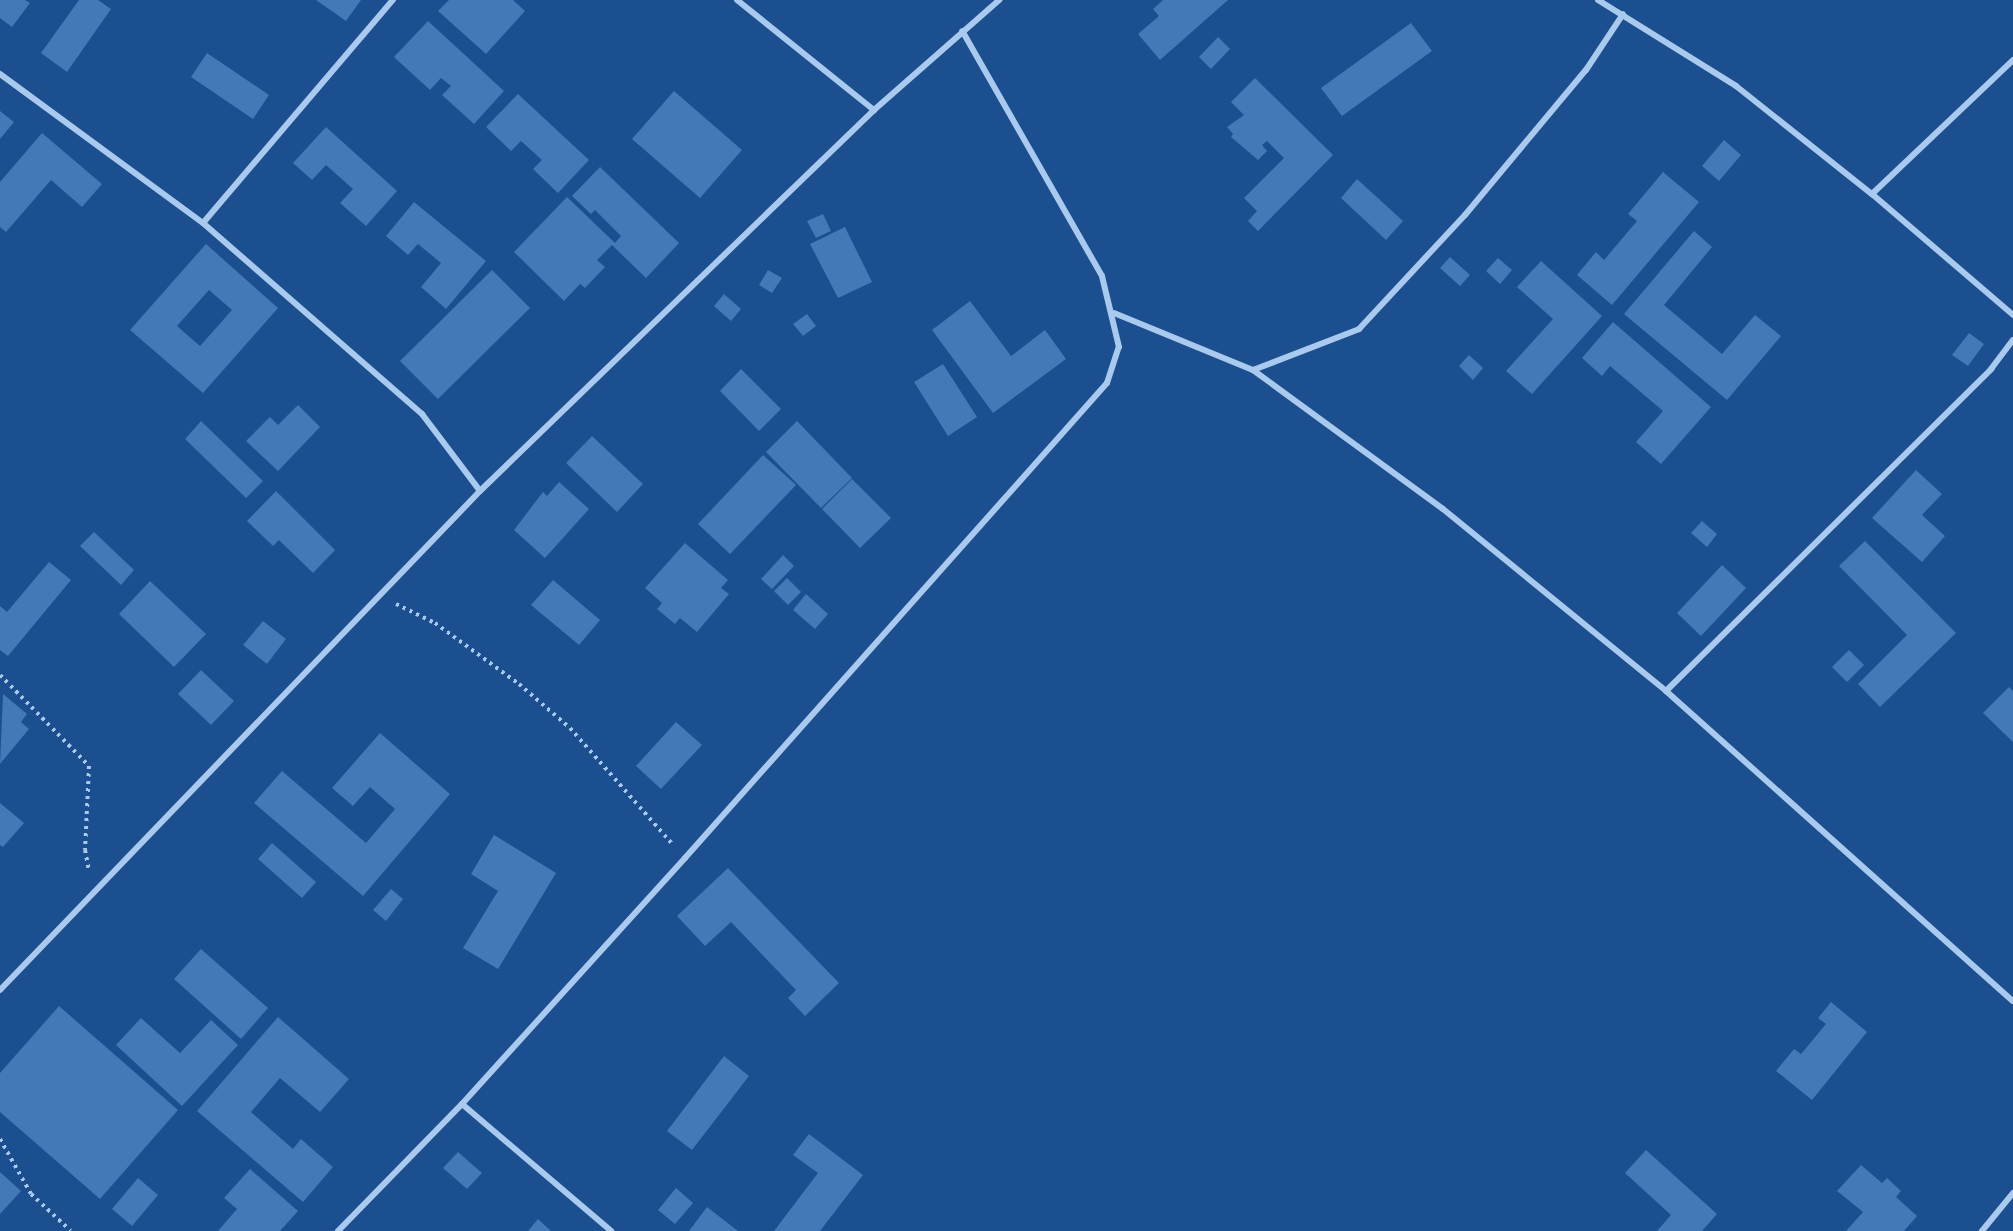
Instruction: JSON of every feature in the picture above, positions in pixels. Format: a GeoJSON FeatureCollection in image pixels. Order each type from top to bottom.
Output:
{"type":"FeatureCollection","features":[{"type":"Feature","properties":{"kind":"street"},"geometry":{"type":"LineString","coordinates":[[203,223],[393,0]]}},
{"type":"Feature","properties":{"kind":"street"},"geometry":{"type":"LineString","coordinates":[[737,0],[874,110]]}},
{"type":"Feature","properties":{"kind":"street"},"geometry":{"type":"LineString","coordinates":[[0,990],[377,594],[480,491],[874,110],[999,0]]}},
{"type":"Feature","properties":{"kind":"street"},"geometry":{"type":"LineString","coordinates":[[1599,0],[1736,87],[1872,194],[2013,315]]}},
{"type":"Feature","properties":{"kind":"street"},"geometry":{"type":"LineString","coordinates":[[1253,370],[1359,329],[1465,215],[1586,70],[1623,14]]}},
{"type":"Feature","properties":{"kind":"street"},"geometry":{"type":"LineString","coordinates":[[338,1231],[462,1104],[685,858],[1107,382],[1119,347],[1114,313],[1102,276],[962,31]]}},
{"type":"Feature","properties":{"kind":"street"},"geometry":{"type":"LineString","coordinates":[[1872,194],[2013,60]]}},
{"type":"Feature","properties":{"kind":"street"},"geometry":{"type":"LineString","coordinates":[[0,74],[203,223],[422,414],[480,491]]}},
{"type":"Feature","properties":{"kind":"street"},"geometry":{"type":"LineString","coordinates":[[1114,313],[1253,370],[1443,509],[1666,691],[2013,1001]]}},
{"type":"Feature","properties":{"kind":"street"},"geometry":{"type":"LineString","coordinates":[[1666,691],[1991,369],[2013,340]]}},
{"type":"Feature","properties":{"kind":"street"},"geometry":{"type":"LineString","coordinates":[[462,1104],[611,1231]]}},
{"type":"Feature","properties":{"kind":"street"},"geometry":{"type":"LineString","coordinates":[[1982,1231],[2013,1193]]}},
{"type":"Feature","properties":{"kind":"path"},"geometry":{"type":"LineString","coordinates":[[377,594],[435,623],[519,684],[570,728],[685,858]]}},
{"type":"Feature","properties":{"kind":"path"},"geometry":{"type":"LineString","coordinates":[[0,675],[89,766],[85,850],[94,892]]}},
{"type":"Feature","properties":{"kind":"path"},"geometry":{"type":"LineString","coordinates":[[0,1138],[31,1194],[71,1231]]}},
{"type":"Feature","properties":{"kind":"building"},"geometry":{"type":"Polygon","coordinates":[[[0,0],[25,0],[30,3],[12,27],[0,18],[0,0]]]}},
{"type":"Feature","properties":{"kind":"building"},"geometry":{"type":"Polygon","coordinates":[[[79,0],[98,0],[111,9],[67,72],[41,53],[79,0]]]}},
{"type":"Feature","properties":{"kind":"building"},"geometry":{"type":"Polygon","coordinates":[[[316,0],[361,0],[346,21],[316,0]]]}},
{"type":"Feature","properties":{"kind":"building"},"geometry":{"type":"Polygon","coordinates":[[[449,0],[513,0],[525,11],[486,54],[438,11],[449,0]]]}},
{"type":"Feature","properties":{"kind":"building"},"geometry":{"type":"Polygon","coordinates":[[[1163,0],[1228,0],[1160,60],[1138,34],[1159,16],[1153,9],[1163,0]]]}},
{"type":"Feature","properties":{"kind":"building"},"geometry":{"type":"Polygon","coordinates":[[[428,21],[504,91],[474,124],[442,95],[451,86],[441,78],[430,90],[394,57],[428,21]]]}},
{"type":"Feature","properties":{"kind":"building"},"geometry":{"type":"Polygon","coordinates":[[[1411,23],[1432,51],[1342,116],[1321,88],[1411,23]]]}},
{"type":"Feature","properties":{"kind":"building"},"geometry":{"type":"Polygon","coordinates":[[[1218,37],[1230,49],[1211,69],[1199,57],[1218,37]]]}},
{"type":"Feature","properties":{"kind":"building"},"geometry":{"type":"Polygon","coordinates":[[[207,53],[269,95],[253,119],[191,77],[207,53]]]}},
{"type":"Feature","properties":{"kind":"building"},"geometry":{"type":"Polygon","coordinates":[[[1255,78],[1333,155],[1258,231],[1248,221],[1257,211],[1244,198],[1284,158],[1267,141],[1262,145],[1267,151],[1258,160],[1231,137],[1233,134],[1227,127],[1244,115],[1231,102],[1255,78]]]}},
{"type":"Feature","properties":{"kind":"building"},"geometry":{"type":"Polygon","coordinates":[[[674,91],[742,150],[700,198],[632,139],[674,91]]]}},
{"type":"Feature","properties":{"kind":"building"},"geometry":{"type":"Polygon","coordinates":[[[518,94],[589,160],[558,193],[533,169],[542,160],[521,141],[511,151],[486,127],[518,94]]]}},
{"type":"Feature","properties":{"kind":"building"},"geometry":{"type":"Polygon","coordinates":[[[0,111],[14,122],[0,139],[0,111]]]}},
{"type":"Feature","properties":{"kind":"building"},"geometry":{"type":"Polygon","coordinates":[[[326,127],[397,191],[366,226],[340,203],[353,189],[326,165],[312,180],[293,163],[326,127]]]}},
{"type":"Feature","properties":{"kind":"building"},"geometry":{"type":"Polygon","coordinates":[[[42,133],[102,184],[82,207],[51,180],[6,232],[0,227],[0,182],[42,133]]]}},
{"type":"Feature","properties":{"kind":"building"},"geometry":{"type":"Polygon","coordinates":[[[1724,140],[1741,155],[1719,181],[1702,166],[1724,140]]]}},
{"type":"Feature","properties":{"kind":"building"},"geometry":{"type":"Polygon","coordinates":[[[600,167],[679,243],[646,278],[612,245],[597,260],[605,267],[585,288],[580,284],[564,301],[514,252],[567,197],[615,243],[621,236],[595,210],[591,214],[572,196],[600,167]]]}},
{"type":"Feature","properties":{"kind":"building"},"geometry":{"type":"Polygon","coordinates":[[[1663,172],[1699,202],[1612,305],[1577,275],[1596,252],[1604,260],[1637,221],[1628,214],[1663,172]]]}},
{"type":"Feature","properties":{"kind":"building"},"geometry":{"type":"Polygon","coordinates":[[[1357,179],[1403,221],[1386,240],[1341,198],[1357,179]]]}},
{"type":"Feature","properties":{"kind":"building"},"geometry":{"type":"Polygon","coordinates":[[[414,202],[486,261],[446,309],[421,287],[441,263],[418,244],[408,255],[386,236],[414,202]]]}},
{"type":"Feature","properties":{"kind":"building"},"geometry":{"type":"Polygon","coordinates":[[[823,214],[831,231],[816,238],[807,221],[823,214]]]}},
{"type":"Feature","properties":{"kind":"building"},"geometry":{"type":"Polygon","coordinates":[[[845,227],[872,282],[838,298],[810,244],[845,227]]]}},
{"type":"Feature","properties":{"kind":"building"},"geometry":{"type":"Polygon","coordinates":[[[1694,231],[1712,247],[1664,305],[1722,354],[1755,315],[1781,336],[1727,400],[1624,314],[1694,231]]]}},
{"type":"Feature","properties":{"kind":"building"},"geometry":{"type":"Polygon","coordinates":[[[206,244],[278,308],[203,393],[130,330],[206,244]],[[209,290],[177,326],[200,346],[232,310],[209,290]]]}},
{"type":"Feature","properties":{"kind":"building"},"geometry":{"type":"Polygon","coordinates":[[[1450,257],[1470,275],[1460,286],[1440,268],[1450,257]]]}},
{"type":"Feature","properties":{"kind":"building"},"geometry":{"type":"Polygon","coordinates":[[[1498,258],[1512,270],[1500,284],[1486,271],[1498,258]]]}},
{"type":"Feature","properties":{"kind":"building"},"geometry":{"type":"Polygon","coordinates":[[[1541,261],[1602,316],[1532,394],[1506,371],[1553,319],[1517,287],[1541,261]]]}},
{"type":"Feature","properties":{"kind":"building"},"geometry":{"type":"Polygon","coordinates":[[[492,270],[530,308],[438,399],[400,361],[492,270]]]}},
{"type":"Feature","properties":{"kind":"building"},"geometry":{"type":"Polygon","coordinates":[[[768,270],[782,278],[772,293],[759,285],[768,270]]]}},
{"type":"Feature","properties":{"kind":"building"},"geometry":{"type":"Polygon","coordinates":[[[724,294],[741,309],[731,321],[714,306],[724,294]]]}},
{"type":"Feature","properties":{"kind":"building"},"geometry":{"type":"Polygon","coordinates":[[[970,301],[1011,356],[1045,330],[1066,359],[993,413],[932,330],[970,301]]]}},
{"type":"Feature","properties":{"kind":"building"},"geometry":{"type":"Polygon","coordinates":[[[807,314],[816,326],[803,336],[793,324],[807,314]]]}},
{"type":"Feature","properties":{"kind":"building"},"geometry":{"type":"Polygon","coordinates":[[[1613,322],[1711,407],[1661,464],[1636,442],[1663,411],[1610,366],[1602,376],[1582,358],[1613,322]]]}},
{"type":"Feature","properties":{"kind":"building"},"geometry":{"type":"Polygon","coordinates":[[[1969,333],[1984,344],[1968,366],[1952,355],[1969,333]]]}},
{"type":"Feature","properties":{"kind":"building"},"geometry":{"type":"Polygon","coordinates":[[[1469,355],[1483,368],[1473,380],[1459,366],[1469,355]]]}},
{"type":"Feature","properties":{"kind":"building"},"geometry":{"type":"Polygon","coordinates":[[[943,364],[977,417],[948,436],[914,382],[943,364]]]}},
{"type":"Feature","properties":{"kind":"building"},"geometry":{"type":"Polygon","coordinates":[[[741,369],[781,409],[759,431],[720,391],[741,369]]]}},
{"type":"Feature","properties":{"kind":"building"},"geometry":{"type":"Polygon","coordinates":[[[298,405],[320,427],[278,471],[246,441],[270,417],[278,425],[298,405]]]}},
{"type":"Feature","properties":{"kind":"building"},"geometry":{"type":"Polygon","coordinates":[[[201,421],[263,481],[246,498],[185,439],[201,421]]]}},
{"type":"Feature","properties":{"kind":"building"},"geometry":{"type":"Polygon","coordinates":[[[797,421],[852,478],[821,508],[766,452],[797,421]]]}},
{"type":"Feature","properties":{"kind":"building"},"geometry":{"type":"Polygon","coordinates":[[[592,436],[643,484],[617,512],[566,463],[592,436]]]}},
{"type":"Feature","properties":{"kind":"building"},"geometry":{"type":"Polygon","coordinates":[[[763,455],[796,485],[730,554],[698,524],[763,455]]]}},
{"type":"Feature","properties":{"kind":"building"},"geometry":{"type":"Polygon","coordinates":[[[1916,470],[1942,494],[1922,515],[1945,536],[1922,562],[1872,518],[1916,470]]]}},
{"type":"Feature","properties":{"kind":"building"},"geometry":{"type":"Polygon","coordinates":[[[852,479],[891,518],[860,548],[822,509],[852,479]]]}},
{"type":"Feature","properties":{"kind":"building"},"geometry":{"type":"Polygon","coordinates":[[[559,482],[589,509],[545,558],[514,530],[543,492],[547,496],[559,482]]]}},
{"type":"Feature","properties":{"kind":"building"},"geometry":{"type":"Polygon","coordinates":[[[276,491],[335,550],[313,573],[279,540],[273,546],[247,521],[276,491]]]}},
{"type":"Feature","properties":{"kind":"building"},"geometry":{"type":"Polygon","coordinates":[[[1702,521],[1717,534],[1707,547],[1691,533],[1702,521]]]}},
{"type":"Feature","properties":{"kind":"building"},"geometry":{"type":"Polygon","coordinates":[[[94,532],[134,570],[121,585],[80,546],[94,532]]]}},
{"type":"Feature","properties":{"kind":"building"},"geometry":{"type":"Polygon","coordinates":[[[1865,541],[1956,633],[1880,707],[1858,684],[1907,635],[1839,566],[1865,541]]]}},
{"type":"Feature","properties":{"kind":"building"},"geometry":{"type":"Polygon","coordinates":[[[685,543],[728,580],[721,588],[729,594],[697,632],[680,618],[675,624],[657,609],[662,603],[645,588],[685,543]]]}},
{"type":"Feature","properties":{"kind":"building"},"geometry":{"type":"Polygon","coordinates":[[[783,555],[794,566],[772,589],[761,579],[783,555]]]}},
{"type":"Feature","properties":{"kind":"building"},"geometry":{"type":"Polygon","coordinates":[[[49,562],[71,580],[8,656],[0,650],[0,606],[7,612],[49,562]]]}},
{"type":"Feature","properties":{"kind":"building"},"geometry":{"type":"Polygon","coordinates":[[[1722,565],[1746,588],[1701,636],[1677,613],[1722,565]]]}},
{"type":"Feature","properties":{"kind":"building"},"geometry":{"type":"Polygon","coordinates":[[[787,578],[801,592],[788,605],[774,591],[787,578]]]}},
{"type":"Feature","properties":{"kind":"building"},"geometry":{"type":"Polygon","coordinates":[[[553,580],[600,620],[579,645],[531,605],[553,580]]]}},
{"type":"Feature","properties":{"kind":"building"},"geometry":{"type":"Polygon","coordinates":[[[150,581],[206,634],[174,667],[119,614],[150,581]]]}},
{"type":"Feature","properties":{"kind":"building"},"geometry":{"type":"Polygon","coordinates":[[[806,594],[828,614],[815,629],[793,610],[806,594]]]}},
{"type":"Feature","properties":{"kind":"building"},"geometry":{"type":"Polygon","coordinates":[[[263,621],[286,639],[267,664],[243,645],[263,621]]]}},
{"type":"Feature","properties":{"kind":"building"},"geometry":{"type":"Polygon","coordinates":[[[1849,650],[1864,665],[1847,682],[1832,667],[1849,650]]]}},
{"type":"Feature","properties":{"kind":"building"},"geometry":{"type":"Polygon","coordinates":[[[201,670],[234,701],[211,725],[178,694],[201,670]]]}},
{"type":"Feature","properties":{"kind":"building"},"geometry":{"type":"Polygon","coordinates":[[[2009,687],[2013,691],[2013,742],[1983,713],[2009,687]]]}},
{"type":"Feature","properties":{"kind":"building"},"geometry":{"type":"Polygon","coordinates":[[[3,694],[27,714],[21,722],[29,729],[0,764],[3,694]]]}},
{"type":"Feature","properties":{"kind":"building"},"geometry":{"type":"Polygon","coordinates":[[[676,722],[702,745],[661,789],[636,766],[676,722]]]}},
{"type":"Feature","properties":{"kind":"building"},"geometry":{"type":"Polygon","coordinates":[[[380,733],[450,794],[363,896],[254,803],[282,771],[366,843],[395,809],[370,787],[353,806],[332,788],[380,733]]]}},
{"type":"Feature","properties":{"kind":"building"},"geometry":{"type":"Polygon","coordinates":[[[0,803],[24,823],[3,847],[0,845],[0,803]]]}},
{"type":"Feature","properties":{"kind":"building"},"geometry":{"type":"Polygon","coordinates":[[[494,835],[556,873],[498,969],[463,948],[498,891],[471,874],[494,835]]]}},
{"type":"Feature","properties":{"kind":"building"},"geometry":{"type":"Polygon","coordinates":[[[272,843],[316,882],[302,898],[258,859],[272,843]]]}},
{"type":"Feature","properties":{"kind":"building"},"geometry":{"type":"Polygon","coordinates":[[[728,868],[839,983],[805,1016],[788,998],[796,990],[731,922],[705,946],[677,916],[728,868]]]}},
{"type":"Feature","properties":{"kind":"building"},"geometry":{"type":"Polygon","coordinates":[[[391,889],[403,899],[386,921],[373,910],[391,889]]]}},
{"type":"Feature","properties":{"kind":"building"},"geometry":{"type":"Polygon","coordinates":[[[201,949],[268,1008],[241,1039],[174,979],[201,949]]]}},
{"type":"Feature","properties":{"kind":"building"},"geometry":{"type":"Polygon","coordinates":[[[1831,1002],[1867,1032],[1812,1100],[1776,1071],[1794,1049],[1801,1054],[1826,1024],[1818,1018],[1831,1002]]]}},
{"type":"Feature","properties":{"kind":"building"},"geometry":{"type":"Polygon","coordinates":[[[59,1006],[178,1110],[100,1199],[0,1112],[0,1073],[59,1006]]]}},
{"type":"Feature","properties":{"kind":"building"},"geometry":{"type":"Polygon","coordinates":[[[278,1017],[349,1079],[320,1112],[280,1078],[251,1112],[293,1149],[301,1139],[333,1167],[303,1202],[197,1111],[278,1017]]]}},
{"type":"Feature","properties":{"kind":"building"},"geometry":{"type":"Polygon","coordinates":[[[141,1018],[180,1053],[211,1020],[238,1045],[182,1106],[116,1045],[141,1018]]]}},
{"type":"Feature","properties":{"kind":"building"},"geometry":{"type":"Polygon","coordinates":[[[724,1056],[749,1076],[692,1150],[667,1131],[724,1056]]]}},
{"type":"Feature","properties":{"kind":"building"},"geometry":{"type":"Polygon","coordinates":[[[809,1134],[863,1175],[820,1231],[774,1231],[818,1173],[793,1155],[809,1134]]]}},
{"type":"Feature","properties":{"kind":"building"},"geometry":{"type":"Polygon","coordinates":[[[1646,1150],[1717,1214],[1702,1231],[1657,1231],[1671,1215],[1625,1173],[1646,1150]]]}},
{"type":"Feature","properties":{"kind":"building"},"geometry":{"type":"Polygon","coordinates":[[[458,1152],[482,1173],[467,1189],[443,1168],[458,1152]]]}},
{"type":"Feature","properties":{"kind":"building"},"geometry":{"type":"Polygon","coordinates":[[[1861,1165],[1882,1183],[1887,1178],[1901,1191],[1896,1197],[1917,1216],[1904,1231],[1846,1231],[1863,1212],[1837,1191],[1861,1165]]]}},
{"type":"Feature","properties":{"kind":"building"},"geometry":{"type":"Polygon","coordinates":[[[250,1169],[298,1211],[280,1231],[218,1231],[237,1209],[224,1198],[250,1169]]]}},
{"type":"Feature","properties":{"kind":"building"},"geometry":{"type":"Polygon","coordinates":[[[0,1172],[21,1191],[0,1214],[0,1172]]]}},
{"type":"Feature","properties":{"kind":"building"},"geometry":{"type":"Polygon","coordinates":[[[138,1178],[158,1195],[132,1226],[112,1209],[138,1178]]]}},
{"type":"Feature","properties":{"kind":"building"},"geometry":{"type":"Polygon","coordinates":[[[676,1188],[693,1203],[675,1224],[658,1210],[676,1188]]]}},
{"type":"Feature","properties":{"kind":"building"},"geometry":{"type":"Polygon","coordinates":[[[707,1207],[738,1231],[689,1231],[707,1207]]]}},
{"type":"Feature","properties":{"kind":"building"},"geometry":{"type":"Polygon","coordinates":[[[538,1219],[551,1231],[528,1231],[538,1219]]]}}]}
